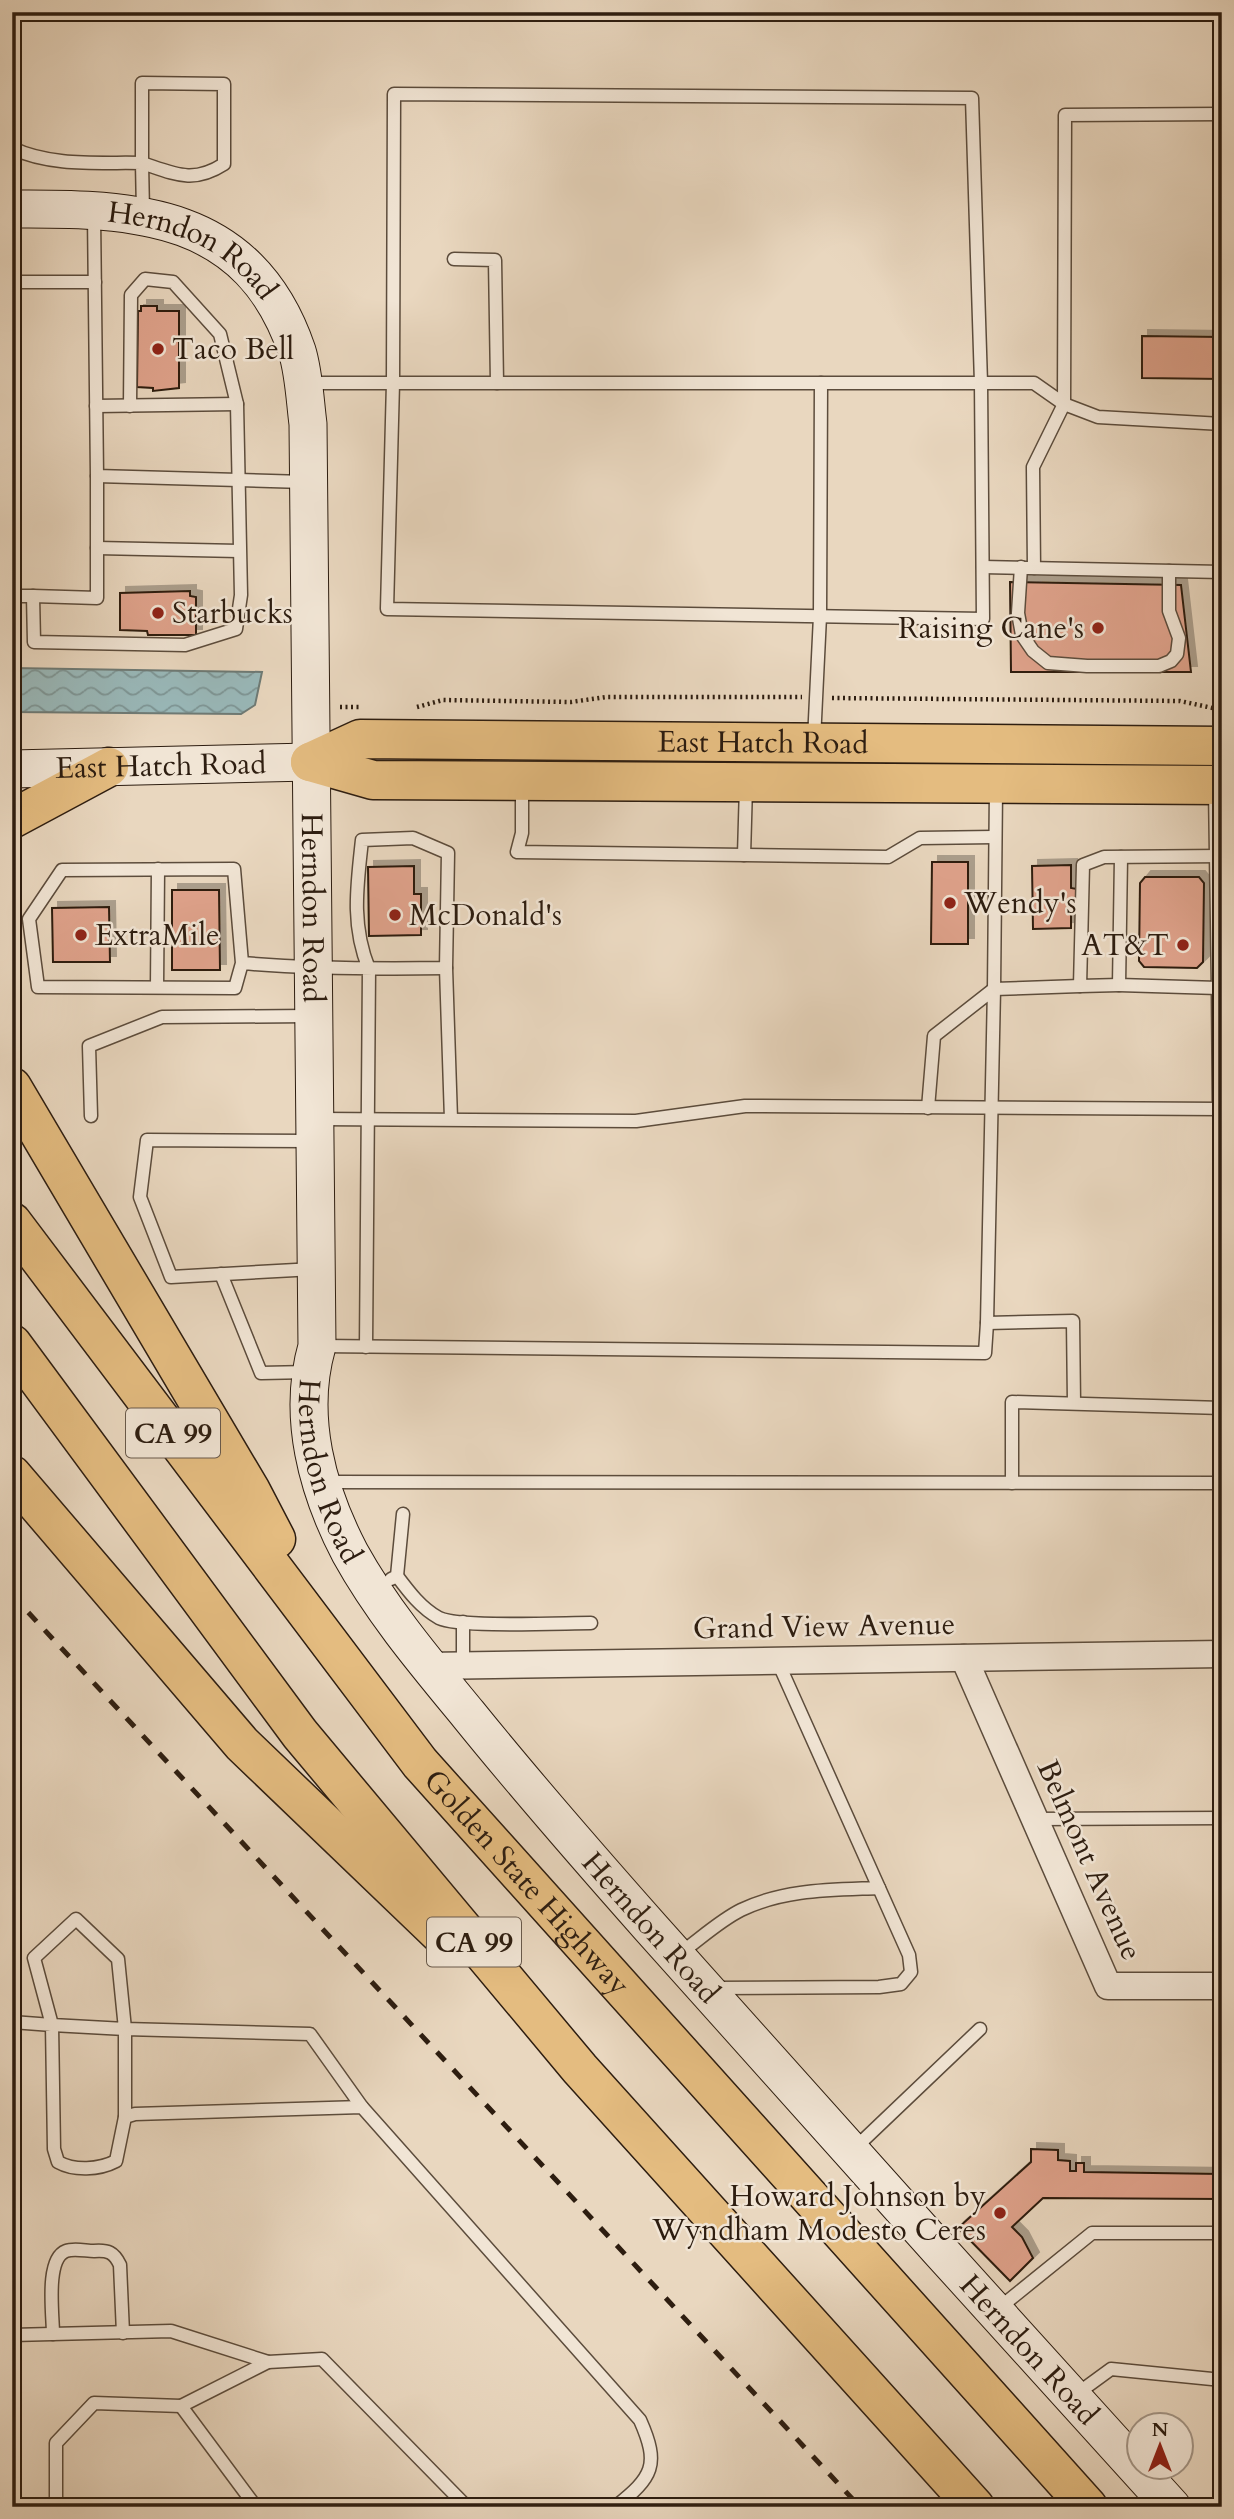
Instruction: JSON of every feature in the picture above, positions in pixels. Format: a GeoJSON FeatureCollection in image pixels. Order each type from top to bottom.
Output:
{"type":"FeatureCollection","features":[{"type":"Feature","properties":{"kind":"main road","name":"East Hatch Road"},"geometry":{"type":"LineString","coordinates":[[310,762],[360,739],[1222,746]]}},
{"type":"Feature","properties":{"kind":"main road","name":"East Hatch Road"},"geometry":{"type":"LineString","coordinates":[[310,762],[373,780],[1218,785]]}},
{"type":"Feature","properties":{"kind":"main road"},"geometry":{"type":"LineString","coordinates":[[12,819],[109,767]]}},
{"type":"Feature","properties":{"kind":"main road"},"geometry":{"type":"LineString","coordinates":[[12,1087],[251,1491],[332,1646]]}},
{"type":"Feature","properties":{"kind":"main road","name":"Golden State Highway"},"geometry":{"type":"LineString","coordinates":[[12,1222],[420,1763],[1088,2507]]}},
{"type":"Feature","properties":{"kind":"main road","name":"CA 99"},"geometry":{"type":"LineString","coordinates":[[12,1344],[300,1734],[580,2069],[975,2507]]}},
{"type":"Feature","properties":{"kind":"main road"},"geometry":{"type":"LineString","coordinates":[[12,1371],[132,1506]]}},
{"type":"Feature","properties":{"kind":"main road"},"geometry":{"type":"LineString","coordinates":[[12,1475],[242,1744],[580,2069]]}},
{"type":"Feature","properties":{"kind":"street","name":"Herndon Road"},"geometry":{"type":"LineString","coordinates":[[12,209],[94,209],[143,216],[201,234],[226,249],[249,270],[286,323],[298,354],[308,425],[316,1269],[312,1444],[319,1482],[348,1549],[384,1583],[427,1665],[540,1802],[850,2153],[1172,2507]]}},
{"type":"Feature","properties":{"kind":"street","name":"East Hatch Road"},"geometry":{"type":"LineString","coordinates":[[12,769],[310,762]]}},
{"type":"Feature","properties":{"kind":"street","name":"Grand View Avenue"},"geometry":{"type":"LineString","coordinates":[[427,1665],[1222,1654]]}},
{"type":"Feature","properties":{"kind":"street","name":"Belmont Avenue"},"geometry":{"type":"LineString","coordinates":[[964,1658],[1108,1986],[1222,1986]]}},
{"type":"Feature","properties":{"kind":"lane"},"geometry":{"type":"LineString","coordinates":[[12,148],[25,154],[72,162],[142,163],[181,176],[206,175],[224,164],[224,85],[142,83],[142,163],[143,216]]}},
{"type":"Feature","properties":{"kind":"lane"},"geometry":{"type":"LineString","coordinates":[[394,94],[972,98],[981,383],[983,619],[387,609],[393,383],[394,94]]}},
{"type":"Feature","properties":{"kind":"lane"},"geometry":{"type":"LineString","coordinates":[[1169,571],[1169,611],[1179,638],[1177,654],[1171,661],[1159,666],[1048,663],[1033,651],[1022,635],[1018,613],[1027,568],[1033,467],[1064,404],[1065,115],[1222,114]]}},
{"type":"Feature","properties":{"kind":"lane"},"geometry":{"type":"LineString","coordinates":[[12,596],[97,598],[94,209]]}},
{"type":"Feature","properties":{"kind":"lane"},"geometry":{"type":"LineString","coordinates":[[454,259],[495,260],[497,383]]}},
{"type":"Feature","properties":{"kind":"lane"},"geometry":{"type":"LineString","coordinates":[[33,596],[34,642],[185,645],[236,629],[241,595],[237,404],[220,334],[173,282],[145,279],[131,295],[130,406]]}},
{"type":"Feature","properties":{"kind":"lane"},"geometry":{"type":"LineString","coordinates":[[16,282],[94,282]]}},
{"type":"Feature","properties":{"kind":"lane"},"geometry":{"type":"LineString","coordinates":[[302,383],[1034,383],[1064,404],[1098,417],[1222,424]]}},
{"type":"Feature","properties":{"kind":"lane"},"geometry":{"type":"LineString","coordinates":[[814,743],[820,616],[821,383]]}},
{"type":"Feature","properties":{"kind":"lane"},"geometry":{"type":"LineString","coordinates":[[96,406],[237,404]]}},
{"type":"Feature","properties":{"kind":"lane"},"geometry":{"type":"LineString","coordinates":[[97,476],[308,482]]}},
{"type":"Feature","properties":{"kind":"lane"},"geometry":{"type":"LineString","coordinates":[[97,548],[239,551]]}},
{"type":"Feature","properties":{"kind":"lane"},"geometry":{"type":"LineString","coordinates":[[983,567],[1222,572]]}},
{"type":"Feature","properties":{"kind":"lane"},"geometry":{"type":"LineString","coordinates":[[522,781],[522,833],[517,852],[888,858],[920,838],[994,837]]}},
{"type":"Feature","properties":{"kind":"lane"},"geometry":{"type":"LineString","coordinates":[[744,855],[746,782]]}},
{"type":"Feature","properties":{"kind":"lane"},"geometry":{"type":"LineString","coordinates":[[221,1274],[261,1373],[366,1347],[985,1353],[988,1322],[996,784]]}},
{"type":"Feature","properties":{"kind":"lane"},"geometry":{"type":"LineString","coordinates":[[316,1269],[171,1277],[140,1198],[146,1140],[315,1130],[366,1119],[636,1121],[745,1106],[1220,1109],[1218,785]]}},
{"type":"Feature","properties":{"kind":"lane"},"geometry":{"type":"LineString","coordinates":[[366,1347],[369,969],[358,942],[356,892],[362,840],[413,838],[448,853],[446,968],[451,1119]]}},
{"type":"Feature","properties":{"kind":"lane"},"geometry":{"type":"LineString","coordinates":[[1080,986],[1083,864],[1104,857],[1219,856]]}},
{"type":"Feature","properties":{"kind":"lane"},"geometry":{"type":"LineString","coordinates":[[1119,985],[1121,857]]}},
{"type":"Feature","properties":{"kind":"lane"},"geometry":{"type":"LineString","coordinates":[[157,987],[158,869]]}},
{"type":"Feature","properties":{"kind":"lane"},"geometry":{"type":"LineString","coordinates":[[234,869],[242,963],[235,988],[38,987],[29,919],[62,870],[234,869]]}},
{"type":"Feature","properties":{"kind":"lane"},"geometry":{"type":"LineString","coordinates":[[242,963],[313,970],[446,968]]}},
{"type":"Feature","properties":{"kind":"lane"},"geometry":{"type":"LineString","coordinates":[[928,1108],[934,1036],[994,989],[1119,985],[1218,988]]}},
{"type":"Feature","properties":{"kind":"lane"},"geometry":{"type":"LineString","coordinates":[[91,1116],[89,1046],[162,1017],[313,1016]]}},
{"type":"Feature","properties":{"kind":"lane"},"geometry":{"type":"LineString","coordinates":[[988,1322],[1073,1321],[1074,1403]]}},
{"type":"Feature","properties":{"kind":"lane"},"geometry":{"type":"LineString","coordinates":[[1012,1483],[1012,1402],[1222,1408]]}},
{"type":"Feature","properties":{"kind":"lane"},"geometry":{"type":"LineString","coordinates":[[319,1482],[1222,1483]]}},
{"type":"Feature","properties":{"kind":"lane"},"geometry":{"type":"LineString","coordinates":[[403,1514],[384,1583],[441,1619],[463,1622],[591,1623]]}},
{"type":"Feature","properties":{"kind":"lane"},"geometry":{"type":"LineString","coordinates":[[463,1622],[463,1665]]}},
{"type":"Feature","properties":{"kind":"lane"},"geometry":{"type":"LineString","coordinates":[[705,1988],[879,1987],[901,1983],[911,1972],[909,1955],[777,1660]]}},
{"type":"Feature","properties":{"kind":"lane"},"geometry":{"type":"LineString","coordinates":[[1035,1819],[1222,1818]]}},
{"type":"Feature","properties":{"kind":"lane"},"geometry":{"type":"LineString","coordinates":[[676,1956],[739,1912],[768,1899],[797,1892],[879,1888]]}},
{"type":"Feature","properties":{"kind":"lane"},"geometry":{"type":"LineString","coordinates":[[76,1919],[118,1958],[125,2029],[125,2117],[116,2161],[105,2167],[68,2168],[58,2162],[54,2149],[51,2025],[34,1958],[76,1919]]}},
{"type":"Feature","properties":{"kind":"lane"},"geometry":{"type":"LineString","coordinates":[[12,2022],[125,2029],[310,2034],[362,2107],[640,2420],[653,2451],[644,2484],[615,2507]]}},
{"type":"Feature","properties":{"kind":"lane"},"geometry":{"type":"LineString","coordinates":[[850,2153],[980,2029]]}},
{"type":"Feature","properties":{"kind":"lane"},"geometry":{"type":"LineString","coordinates":[[125,2117],[135,2114],[362,2107]]}},
{"type":"Feature","properties":{"kind":"lane"},"geometry":{"type":"LineString","coordinates":[[995,2312],[1092,2233],[1222,2233]]}},
{"type":"Feature","properties":{"kind":"lane"},"geometry":{"type":"LineString","coordinates":[[53,2334],[53,2271],[57,2259],[67,2251],[107,2250],[116,2256],[120,2265],[123,2333]]}},
{"type":"Feature","properties":{"kind":"lane"},"geometry":{"type":"LineString","coordinates":[[12,2335],[171,2331],[268,2362],[322,2359],[467,2507]]}},
{"type":"Feature","properties":{"kind":"lane"},"geometry":{"type":"LineString","coordinates":[[56,2507],[56,2443],[94,2403],[181,2406],[268,2362]]}},
{"type":"Feature","properties":{"kind":"lane"},"geometry":{"type":"LineString","coordinates":[[1072,2397],[1111,2370],[1222,2380]]}},
{"type":"Feature","properties":{"kind":"lane"},"geometry":{"type":"LineString","coordinates":[[181,2406],[256,2507]]}},
{"type":"Feature","properties":{"kind":"path"},"geometry":{"type":"LineString","coordinates":[[405,707],[418,707],[443,700],[571,702],[607,697],[815,697],[1180,701],[1222,710]]}},
{"type":"Feature","properties":{"kind":"path"},"geometry":{"type":"LineString","coordinates":[[311,707],[364,707]]}},
{"type":"Feature","properties":{"kind":"water"},"geometry":{"type":"Polygon","coordinates":[[[12,668],[262,672],[255,705],[241,714],[12,712],[12,668]]]}},
{"type":"Feature","properties":{"kind":"building","name":"Taco Bell"},"geometry":{"type":"Polygon","coordinates":[[[141,306],[157,306],[157,311],[179,311],[179,388],[153,391],[153,388],[137,387],[138,311],[141,311],[141,306]]]}},
{"type":"Feature","properties":{"kind":"building"},"geometry":{"type":"Polygon","coordinates":[[[1142,336],[1222,337],[1222,379],[1142,378],[1142,336]]]}},
{"type":"Feature","properties":{"kind":"building","name":"Raising Cane's"},"geometry":{"type":"Polygon","coordinates":[[[1010,582],[1181,585],[1191,672],[1011,672],[1010,582]]]}},
{"type":"Feature","properties":{"kind":"building","name":"Starbucks"},"geometry":{"type":"Polygon","coordinates":[[[190,591],[190,596],[196,597],[196,635],[148,635],[147,631],[120,630],[120,593],[190,591]]]}},
{"type":"Feature","properties":{"kind":"building","name":"Wendy's"},"geometry":{"type":"Polygon","coordinates":[[[932,862],[968,862],[968,944],[931,944],[932,862]]]}},
{"type":"Feature","properties":{"kind":"building"},"geometry":{"type":"Polygon","coordinates":[[[1071,865],[1071,888],[1077,889],[1077,901],[1071,901],[1071,928],[1033,929],[1032,866],[1071,865]]]}},
{"type":"Feature","properties":{"kind":"building","name":"McDonald's"},"geometry":{"type":"Polygon","coordinates":[[[414,866],[414,894],[421,894],[421,935],[369,936],[368,867],[414,866]]]}},
{"type":"Feature","properties":{"kind":"building"},"geometry":{"type":"Polygon","coordinates":[[[1145,877],[1199,877],[1204,883],[1203,962],[1197,968],[1144,967],[1139,961],[1140,883],[1145,877]]]}},
{"type":"Feature","properties":{"kind":"building"},"geometry":{"type":"Polygon","coordinates":[[[172,890],[219,890],[220,970],[172,970],[172,890]]]}},
{"type":"Feature","properties":{"kind":"building","name":"ExtraMile"},"geometry":{"type":"Polygon","coordinates":[[[109,907],[110,962],[53,962],[52,908],[109,907]]]}},
{"type":"Feature","properties":{"kind":"building","name":"Howard Johnson by Wyndham Modesto Ceres"},"geometry":{"type":"Polygon","coordinates":[[[1031,2149],[1058,2150],[1058,2160],[1070,2161],[1070,2171],[1076,2171],[1076,2163],[1084,2163],[1084,2172],[1222,2174],[1222,2199],[1043,2198],[1012,2227],[1022,2237],[1033,2258],[1010,2281],[958,2228],[1031,2162],[1031,2149]]]}},
{"type":"Feature","properties":{"kind":"railway"},"geometry":{"type":"LineString","coordinates":[[12,1595],[860,2507]]}},
{"type":"Feature","properties":{"kind":"place","name":"Taco Bell"},"geometry":{"type":"Point","coordinates":[158,349]}},
{"type":"Feature","properties":{"kind":"place","name":"Starbucks"},"geometry":{"type":"Point","coordinates":[158,613]}},
{"type":"Feature","properties":{"kind":"place","name":"Raising Cane's"},"geometry":{"type":"Point","coordinates":[1098,628]}},
{"type":"Feature","properties":{"kind":"place","name":"Wendy's"},"geometry":{"type":"Point","coordinates":[950,903]}},
{"type":"Feature","properties":{"kind":"place","name":"McDonald's"},"geometry":{"type":"Point","coordinates":[395,915]}},
{"type":"Feature","properties":{"kind":"place","name":"ExtraMile"},"geometry":{"type":"Point","coordinates":[81,935]}},
{"type":"Feature","properties":{"kind":"place","name":"AT&T"},"geometry":{"type":"Point","coordinates":[1183,945]}},
{"type":"Feature","properties":{"kind":"place","name":"Howard Johnson by Wyndham Modesto Ceres"},"geometry":{"type":"Point","coordinates":[1000,2213]}}]}
